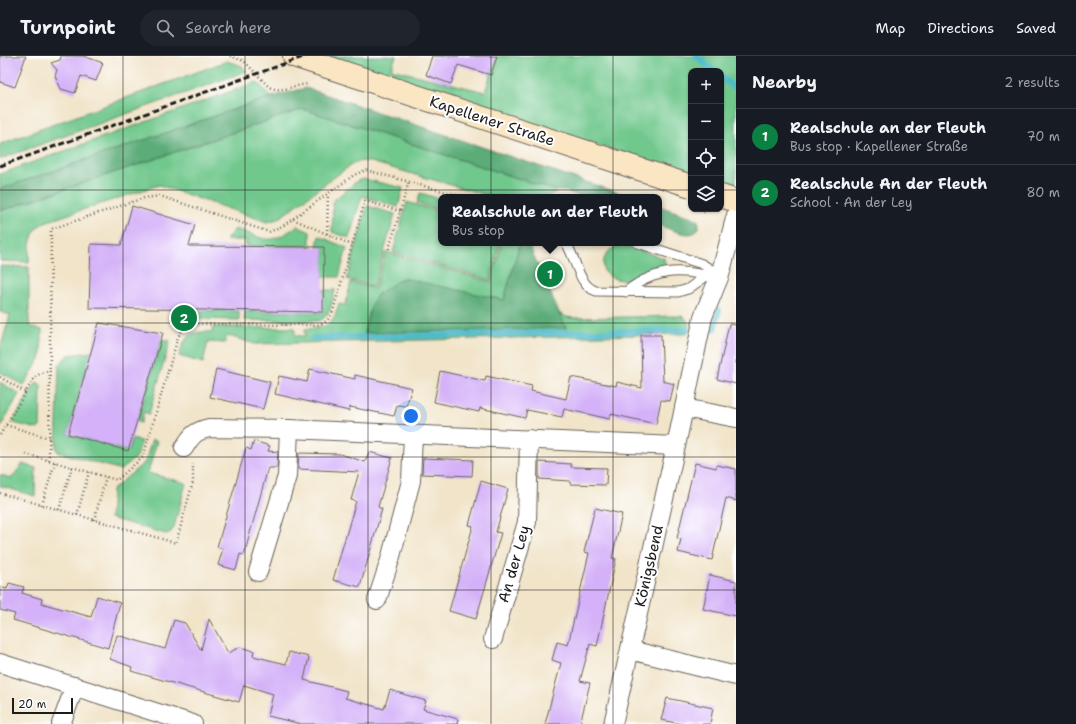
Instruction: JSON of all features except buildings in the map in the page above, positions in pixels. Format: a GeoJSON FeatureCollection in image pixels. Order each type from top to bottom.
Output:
{"type":"FeatureCollection","features":[{"type":"Feature","properties":{"kind":"main road","name":"Kapellener Straße"},"geometry":{"type":"LineString","coordinates":[[294,56],[688,185]]}},
{"type":"Feature","properties":{"kind":"main road"},"geometry":{"type":"LineString","coordinates":[[724,197],[736,201]]}},
{"type":"Feature","properties":{"kind":"street","name":"Königsbend"},"geometry":{"type":"LineString","coordinates":[[614,724],[713,275],[736,215]]}},
{"type":"Feature","properties":{"kind":"street"},"geometry":{"type":"LineString","coordinates":[[684,408],[736,418]]}},
{"type":"Feature","properties":{"kind":"street"},"geometry":{"type":"LineString","coordinates":[[184,448],[190,437],[197,431],[209,428],[289,429],[676,446]]}},
{"type":"Feature","properties":{"kind":"street"},"geometry":{"type":"LineString","coordinates":[[258,572],[287,476],[289,429]]}},
{"type":"Feature","properties":{"kind":"street"},"geometry":{"type":"LineString","coordinates":[[377,600],[390,560],[411,481],[413,435]]}},
{"type":"Feature","properties":{"kind":"street","name":"An der Ley"},"geometry":{"type":"LineString","coordinates":[[493,639],[526,522],[529,439]]}},
{"type":"Feature","properties":{"kind":"street"},"geometry":{"type":"LineString","coordinates":[[630,650],[736,676]]}},
{"type":"Feature","properties":{"kind":"street"},"geometry":{"type":"LineString","coordinates":[[0,663],[193,724]]}},
{"type":"Feature","properties":{"kind":"street"},"geometry":{"type":"LineString","coordinates":[[61,724],[75,686]]}},
{"type":"Feature","properties":{"kind":"lane"},"geometry":{"type":"LineString","coordinates":[[567,246],[583,281],[590,290],[678,292],[688,289],[713,275]]}},
{"type":"Feature","properties":{"kind":"lane"},"geometry":{"type":"LineString","coordinates":[[647,246],[702,264],[713,275]]}},
{"type":"Feature","properties":{"kind":"lane"},"geometry":{"type":"LineString","coordinates":[[626,292],[634,284],[669,272],[713,275]]}},
{"type":"Feature","properties":{"kind":"path"},"geometry":{"type":"LineString","coordinates":[[49,460],[50,229],[144,198],[160,196],[264,231],[275,230],[361,171],[372,171],[454,194]]}},
{"type":"Feature","properties":{"kind":"path"},"geometry":{"type":"LineString","coordinates":[[389,249],[409,181]]}},
{"type":"Feature","properties":{"kind":"path"},"geometry":{"type":"LineString","coordinates":[[327,234],[328,194]]}},
{"type":"Feature","properties":{"kind":"path"},"geometry":{"type":"LineString","coordinates":[[26,454],[117,480],[143,457],[178,337],[184,326],[191,324],[314,325],[324,323],[333,310],[365,201],[400,211]]}},
{"type":"Feature","properties":{"kind":"path"},"geometry":{"type":"LineString","coordinates":[[293,219],[352,245]]}},
{"type":"Feature","properties":{"kind":"path"},"geometry":{"type":"LineString","coordinates":[[0,435],[25,392],[37,375],[49,371]]}},
{"type":"Feature","properties":{"kind":"path"},"geometry":{"type":"LineString","coordinates":[[0,377],[25,392]]}},
{"type":"Feature","properties":{"kind":"path"},"geometry":{"type":"LineString","coordinates":[[6,425],[49,438]]}},
{"type":"Feature","properties":{"kind":"path"},"geometry":{"type":"LineString","coordinates":[[0,493],[176,543],[195,473],[191,458],[184,448]]}},
{"type":"Feature","properties":{"kind":"path"},"geometry":{"type":"LineString","coordinates":[[42,505],[55,462]]}},
{"type":"Feature","properties":{"kind":"path"},"geometry":{"type":"LineString","coordinates":[[59,510],[72,467]]}},
{"type":"Feature","properties":{"kind":"path"},"geometry":{"type":"LineString","coordinates":[[77,515],[89,472]]}},
{"type":"Feature","properties":{"kind":"path"},"geometry":{"type":"LineString","coordinates":[[94,520],[106,476]]}},
{"type":"Feature","properties":{"kind":"green space"},"geometry":{"type":"Polygon","coordinates":[[[396,56],[391,69],[485,92],[497,56],[736,56],[736,189],[724,185],[724,68],[688,68],[688,174],[327,57],[396,56]]]}},
{"type":"Feature","properties":{"kind":"green space"},"geometry":{"type":"Polygon","coordinates":[[[227,61],[242,66],[247,71],[0,159],[0,144],[227,61]]]}},
{"type":"Feature","properties":{"kind":"green space"},"geometry":{"type":"Polygon","coordinates":[[[257,82],[271,97],[0,189],[0,174],[257,82]]]}},
{"type":"Feature","properties":{"kind":"green space"},"geometry":{"type":"Polygon","coordinates":[[[306,88],[622,194],[574,194],[565,191],[557,191],[303,109],[0,211],[0,189],[271,97],[306,88]]]}},
{"type":"Feature","properties":{"kind":"green space"},"geometry":{"type":"Polygon","coordinates":[[[303,109],[557,191],[552,194],[483,194],[371,162],[361,161],[351,165],[278,219],[267,222],[159,185],[45,222],[36,230],[31,239],[29,262],[0,261],[0,211],[303,109]]]}},
{"type":"Feature","properties":{"kind":"green space"},"geometry":{"type":"Polygon","coordinates":[[[364,179],[403,188],[398,207],[362,196],[349,238],[332,232],[333,201],[357,181],[364,179]]]}},
{"type":"Feature","properties":{"kind":"green space"},"geometry":{"type":"Polygon","coordinates":[[[420,193],[438,198],[438,209],[417,203],[420,193]]]}},
{"type":"Feature","properties":{"kind":"green space"},"geometry":{"type":"Polygon","coordinates":[[[407,202],[438,211],[438,246],[499,246],[490,280],[393,252],[407,202]]]}},
{"type":"Feature","properties":{"kind":"green space"},"geometry":{"type":"Polygon","coordinates":[[[367,206],[395,214],[374,287],[347,279],[367,206]]]}},
{"type":"Feature","properties":{"kind":"green space"},"geometry":{"type":"Polygon","coordinates":[[[662,207],[697,219],[699,223],[698,229],[694,233],[689,234],[676,232],[662,226],[662,207]]]}},
{"type":"Feature","properties":{"kind":"green space"},"geometry":{"type":"Polygon","coordinates":[[[297,226],[310,232],[310,246],[246,246],[246,240],[226,240],[235,229],[261,238],[272,239],[287,233],[297,226]]]}},
{"type":"Feature","properties":{"kind":"green space"},"geometry":{"type":"Polygon","coordinates":[[[319,236],[347,248],[339,277],[323,277],[324,247],[317,247],[319,236]]]}},
{"type":"Feature","properties":{"kind":"green space"},"geometry":{"type":"Polygon","coordinates":[[[501,246],[519,246],[504,300],[402,279],[566,328],[559,313],[566,317],[574,318],[681,316],[686,319],[688,323],[687,334],[255,344],[229,336],[226,337],[225,343],[208,342],[203,363],[179,356],[186,339],[198,332],[212,332],[213,327],[295,328],[295,336],[305,336],[305,329],[319,328],[328,324],[334,317],[339,304],[345,305],[351,282],[375,289],[386,252],[491,282],[501,246]]]}},
{"type":"Feature","properties":{"kind":"green space"},"geometry":{"type":"Polygon","coordinates":[[[519,246],[529,246],[566,328],[364,333],[372,303],[378,294],[402,278],[504,300],[519,246]]]}},
{"type":"Feature","properties":{"kind":"green space"},"geometry":{"type":"Polygon","coordinates":[[[617,246],[625,246],[664,258],[665,266],[631,279],[617,279],[604,271],[603,266],[605,257],[613,248],[617,246]]]}},
{"type":"Feature","properties":{"kind":"green space"},"geometry":{"type":"Polygon","coordinates":[[[0,266],[29,267],[30,326],[42,330],[41,357],[24,385],[0,372],[0,350],[10,315],[0,312],[0,266]]]}},
{"type":"Feature","properties":{"kind":"green space"},"geometry":{"type":"Polygon","coordinates":[[[323,290],[335,290],[329,312],[319,321],[244,320],[245,311],[322,312],[323,290]]]}},
{"type":"Feature","properties":{"kind":"green space"},"geometry":{"type":"Polygon","coordinates":[[[193,310],[239,311],[239,320],[193,319],[193,310]]]}},
{"type":"Feature","properties":{"kind":"green space"},"geometry":{"type":"Polygon","coordinates":[[[161,339],[170,341],[149,414],[144,412],[141,423],[137,422],[161,339]]]}},
{"type":"Feature","properties":{"kind":"green space"},"geometry":{"type":"Polygon","coordinates":[[[91,352],[68,434],[128,451],[132,438],[141,441],[137,456],[121,470],[58,452],[56,449],[59,365],[68,355],[91,352]]]}},
{"type":"Feature","properties":{"kind":"green space"},"geometry":{"type":"Polygon","coordinates":[[[0,382],[19,394],[0,428],[0,382]]]}},
{"type":"Feature","properties":{"kind":"green space"},"geometry":{"type":"Polygon","coordinates":[[[37,382],[41,385],[40,427],[37,429],[14,423],[13,421],[37,382]]]}},
{"type":"Feature","properties":{"kind":"green space"},"geometry":{"type":"Polygon","coordinates":[[[152,440],[157,441],[148,473],[186,483],[174,527],[171,532],[166,534],[110,518],[112,490],[145,462],[152,440]]]}},
{"type":"Feature","properties":{"kind":"green space"},"geometry":{"type":"Polygon","coordinates":[[[22,464],[36,468],[35,496],[0,486],[0,475],[12,478],[22,464]]]}},
{"type":"Feature","properties":{"kind":"waterway"},"geometry":{"type":"LineString","coordinates":[[696,56],[710,68]]}},
{"type":"Feature","properties":{"kind":"waterway"},"geometry":{"type":"LineString","coordinates":[[724,79],[736,89]]}},
{"type":"Feature","properties":{"kind":"waterway"},"geometry":{"type":"LineString","coordinates":[[714,329],[719,310]]}},
{"type":"Feature","properties":{"kind":"waterway"},"geometry":{"type":"LineString","coordinates":[[313,338],[687,330]]}},
{"type":"Feature","properties":{"kind":"railway"},"geometry":{"type":"LineString","coordinates":[[0,166],[306,56]]}},
{"type":"Feature","properties":{"kind":"place","name":"Realschule an der Fleuth"},"geometry":{"type":"Point","coordinates":[550,274]}},
{"type":"Feature","properties":{"kind":"place","name":"Realschule An der Fleuth"},"geometry":{"type":"Point","coordinates":[184,318]}}]}
